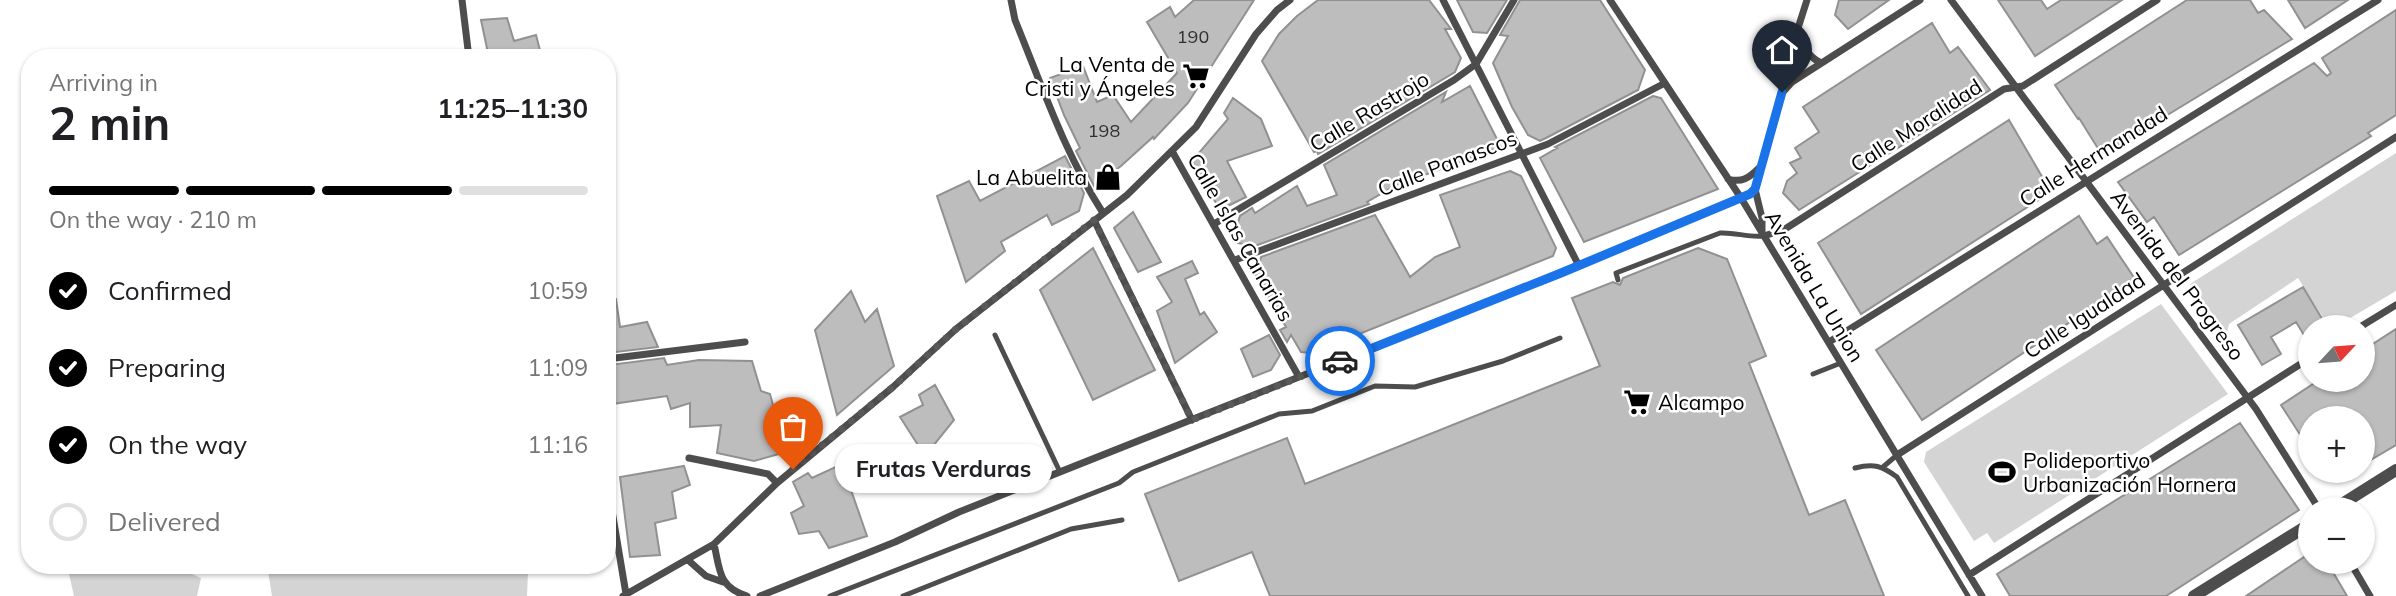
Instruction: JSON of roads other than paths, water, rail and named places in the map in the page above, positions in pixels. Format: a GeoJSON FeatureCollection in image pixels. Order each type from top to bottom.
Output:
{"type":"FeatureCollection","features":[{"type":"Feature","properties":{"kind":"street"},"geometry":{"type":"LineString","coordinates":[[461,0],[468,49]]}},
{"type":"Feature","properties":{"kind":"street"},"geometry":{"type":"LineString","coordinates":[[1011,0],[1015,20],[1064,141],[1084,184],[1103,214]]}},
{"type":"Feature","properties":{"kind":"street"},"geometry":{"type":"LineString","coordinates":[[616,541],[624,595],[714,544],[776,483],[893,387],[956,329],[1127,195],[1196,127],[1256,34],[1276,10],[1290,0]]}},
{"type":"Feature","properties":{"kind":"street"},"geometry":{"type":"LineString","coordinates":[[1443,0],[1579,265]]}},
{"type":"Feature","properties":{"kind":"street","name":"Calle Rastrojo"},"geometry":{"type":"LineString","coordinates":[[1214,225],[1454,80],[1476,64],[1514,0]]}},
{"type":"Feature","properties":{"kind":"street","name":"Avenida La Union"},"geometry":{"type":"LineString","coordinates":[[1610,0],[1741,198],[1982,596]]}},
{"type":"Feature","properties":{"kind":"street"},"geometry":{"type":"LineString","coordinates":[[1763,234],[1755,189],[1782,92],[1783,75],[1807,0]]}},
{"type":"Feature","properties":{"kind":"street"},"geometry":{"type":"LineString","coordinates":[[1782,92],[1792,82],[1920,0]]}},
{"type":"Feature","properties":{"kind":"street","name":"Avenida del Progreso"},"geometry":{"type":"LineString","coordinates":[[1951,0],[2247,398],[2311,497]]}},
{"type":"Feature","properties":{"kind":"street","name":"Calle Moralidad"},"geometry":{"type":"LineString","coordinates":[[1763,234],[1785,229],[2004,89],[2017,89],[2157,0]]}},
{"type":"Feature","properties":{"kind":"street","name":"Calle Hermandad"},"geometry":{"type":"LineString","coordinates":[[1829,342],[2085,180],[2378,0]]}},
{"type":"Feature","properties":{"kind":"street"},"geometry":{"type":"LineString","coordinates":[[1798,26],[1803,48],[1812,59],[1821,63]]}},
{"type":"Feature","properties":{"kind":"street","name":"Calle Panascos"},"geometry":{"type":"LineString","coordinates":[[1235,260],[1548,144],[1665,83]]}},
{"type":"Feature","properties":{"kind":"street","name":"Calle Igualdad"},"geometry":{"type":"LineString","coordinates":[[1897,455],[2396,137]]}},
{"type":"Feature","properties":{"kind":"street","name":"Calle Islas Canarias"},"geometry":{"type":"LineString","coordinates":[[1172,151],[1299,377]]}},
{"type":"Feature","properties":{"kind":"street"},"geometry":{"type":"LineString","coordinates":[[1728,179],[1736,181],[1749,178],[1759,168]]}},
{"type":"Feature","properties":{"kind":"street"},"geometry":{"type":"LineString","coordinates":[[760,596],[895,542],[959,512],[1579,265],[1741,198],[1755,189]]}},
{"type":"Feature","properties":{"kind":"street"},"geometry":{"type":"LineString","coordinates":[[1094,220],[1192,420]]}},
{"type":"Feature","properties":{"kind":"street"},"geometry":{"type":"LineString","coordinates":[[2375,318],[2396,305]]}},
{"type":"Feature","properties":{"kind":"street"},"geometry":{"type":"LineString","coordinates":[[616,358],[745,342]]}},
{"type":"Feature","properties":{"kind":"street"},"geometry":{"type":"LineString","coordinates":[[1969,575],[2298,366]]}},
{"type":"Feature","properties":{"kind":"street"},"geometry":{"type":"LineString","coordinates":[[689,458],[768,474],[776,483]]}},
{"type":"Feature","properties":{"kind":"street"},"geometry":{"type":"LineString","coordinates":[[2353,497],[2396,470]]}},
{"type":"Feature","properties":{"kind":"street"},"geometry":{"type":"LineString","coordinates":[[2194,596],[2298,531]]}},
{"type":"Feature","properties":{"kind":"street"},"geometry":{"type":"LineString","coordinates":[[714,544],[723,582]]}},
{"type":"Feature","properties":{"kind":"street"},"geometry":{"type":"LineString","coordinates":[[688,559],[706,576],[747,596]]}},
{"type":"Feature","properties":{"kind":"street"},"geometry":{"type":"LineString","coordinates":[[2357,574],[2370,596]]}},
{"type":"Feature","properties":{"kind":"lane"},"geometry":{"type":"LineString","coordinates":[[1618,280],[1616,273],[1720,233],[1731,232],[1756,237],[1763,234]]}},
{"type":"Feature","properties":{"kind":"lane"},"geometry":{"type":"LineString","coordinates":[[995,335],[1059,472]]}},
{"type":"Feature","properties":{"kind":"lane"},"geometry":{"type":"LineString","coordinates":[[830,596],[1119,482],[1133,472],[1279,414],[1312,411],[1375,386],[1415,387],[1503,361],[1560,338]]}},
{"type":"Feature","properties":{"kind":"lane"},"geometry":{"type":"LineString","coordinates":[[1813,374],[1841,363]]}},
{"type":"Feature","properties":{"kind":"lane"},"geometry":{"type":"LineString","coordinates":[[1883,467],[1897,455]]}},
{"type":"Feature","properties":{"kind":"lane"},"geometry":{"type":"LineString","coordinates":[[1856,468],[1869,465],[1883,467],[1897,477],[1968,596]]}},
{"type":"Feature","properties":{"kind":"lane"},"geometry":{"type":"LineString","coordinates":[[903,596],[1071,529],[1122,520]]}},
{"type":"Feature","properties":{"kind":"lane"},"geometry":{"type":"LineString","coordinates":[[1961,584],[1961,596]]}},
{"type":"Feature","properties":{"kind":"place","name":"La Venta de Cristi y Ángeles"},"geometry":{"type":"Point","coordinates":[1196,76]}},
{"type":"Feature","properties":{"kind":"place","name":"La Abuelita"},"geometry":{"type":"Point","coordinates":[1108,177]}},
{"type":"Feature","properties":{"kind":"place","name":"Alcampo"},"geometry":{"type":"Point","coordinates":[1637,402]}},
{"type":"Feature","properties":{"kind":"place","name":"Frutas Verduras"},"geometry":{"type":"Point","coordinates":[793,469]}},
{"type":"Feature","properties":{"kind":"place","name":"Polideportivo Urbanización Hornera"},"geometry":{"type":"Point","coordinates":[2002,472]}}]}
